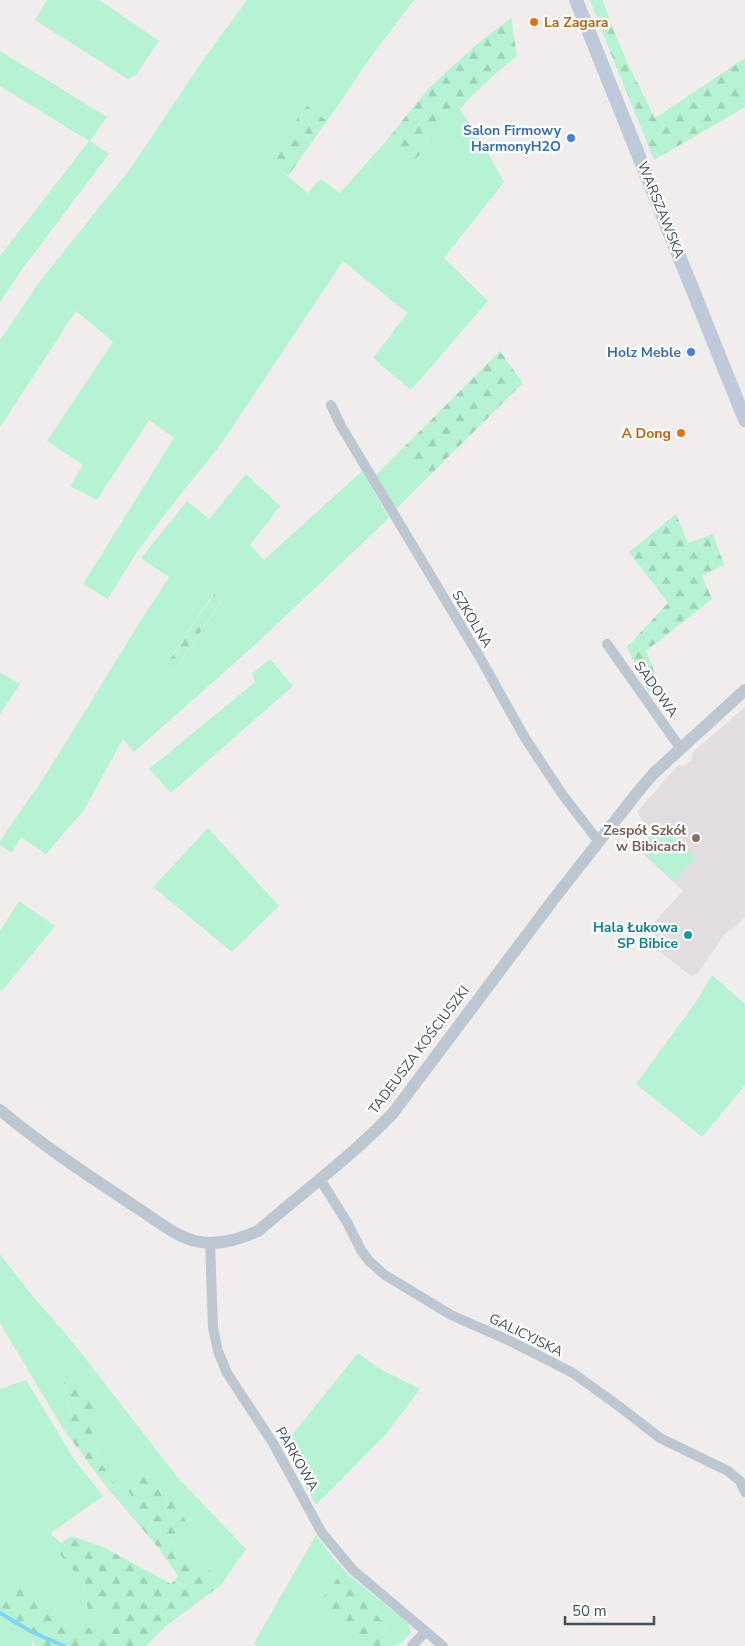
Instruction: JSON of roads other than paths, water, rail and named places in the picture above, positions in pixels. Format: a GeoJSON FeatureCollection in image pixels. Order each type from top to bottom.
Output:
{"type":"FeatureCollection","features":[{"type":"Feature","properties":{"kind":"main road","name":"WARSZAWSKA"},"geometry":{"type":"LineString","coordinates":[[576,0],[745,420]]}},
{"type":"Feature","properties":{"kind":"street","name":"SZKOLNA"},"geometry":{"type":"LineString","coordinates":[[331,405],[341,426],[482,661],[525,738],[562,794],[598,842]]}},
{"type":"Feature","properties":{"kind":"street","name":"SADOWA"},"geometry":{"type":"LineString","coordinates":[[607,644],[681,749]]}},
{"type":"Feature","properties":{"kind":"street","name":"TADEUSZA KOŚCIUSZKI"},"geometry":{"type":"LineString","coordinates":[[0,1110],[19,1126],[113,1192],[176,1233],[194,1241],[226,1242],[258,1231],[376,1130],[400,1105],[473,1005],[598,842],[654,774],[745,690]]}},
{"type":"Feature","properties":{"kind":"street","name":"GALICYJSKA"},"geometry":{"type":"LineString","coordinates":[[320,1179],[348,1224],[361,1250],[369,1261],[385,1275],[451,1315],[510,1341],[573,1374],[660,1438],[728,1470],[740,1482],[745,1492]]}},
{"type":"Feature","properties":{"kind":"street","name":"PARKOWA"},"geometry":{"type":"LineString","coordinates":[[210,1242],[213,1328],[218,1351],[227,1373],[273,1443],[322,1533],[353,1570],[443,1646]]}},
{"type":"Feature","properties":{"kind":"street"},"geometry":{"type":"LineString","coordinates":[[412,1646],[426,1632]]}},
{"type":"Feature","properties":{"kind":"waterway"},"geometry":{"type":"LineString","coordinates":[[0,1613],[30,1631],[64,1646]]}},
{"type":"Feature","properties":{"kind":"place","name":"La Zagara"},"geometry":{"type":"Point","coordinates":[534,22]}},
{"type":"Feature","properties":{"kind":"place","name":"Salon Firmowy HarmonyH2O"},"geometry":{"type":"Point","coordinates":[571,138]}},
{"type":"Feature","properties":{"kind":"place","name":"Holz Meble"},"geometry":{"type":"Point","coordinates":[691,352]}},
{"type":"Feature","properties":{"kind":"place","name":"A Dong"},"geometry":{"type":"Point","coordinates":[681,433]}},
{"type":"Feature","properties":{"kind":"place","name":"Zespół Szkół w Bibicach"},"geometry":{"type":"Point","coordinates":[696,838]}},
{"type":"Feature","properties":{"kind":"place","name":"Hala Łukowa SP Bibice"},"geometry":{"type":"Point","coordinates":[688,935]}}]}
